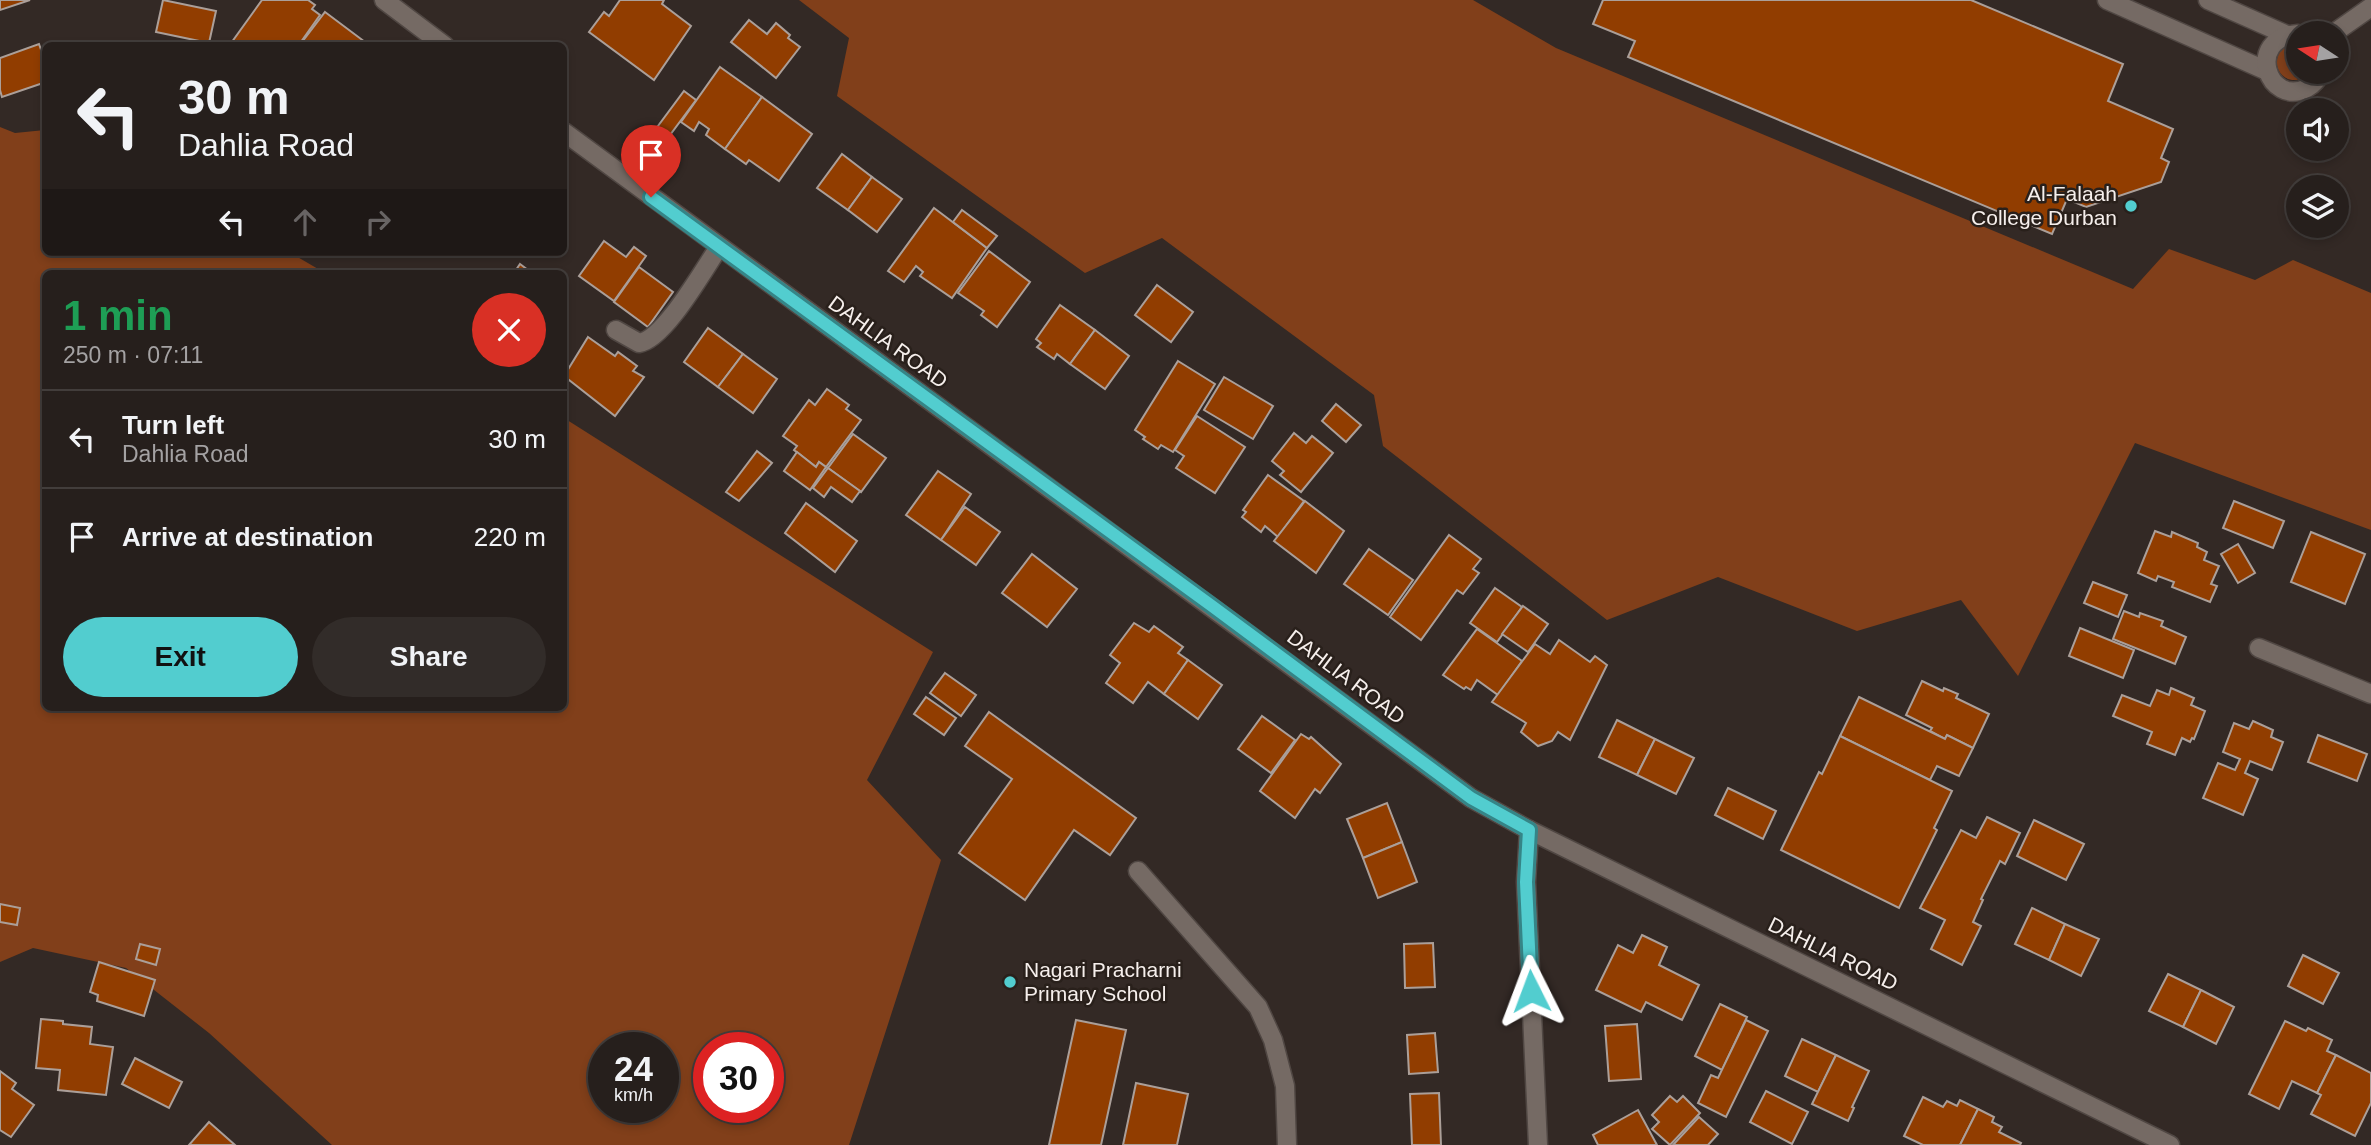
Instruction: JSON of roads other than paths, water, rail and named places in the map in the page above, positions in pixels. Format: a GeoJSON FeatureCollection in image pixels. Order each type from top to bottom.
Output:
{"type":"FeatureCollection","features":[{"type":"Feature","properties":{"kind":"street"},"geometry":{"type":"LineString","coordinates":[[384,0],[440,42]]}},
{"type":"Feature","properties":{"kind":"street"},"geometry":{"type":"LineString","coordinates":[[2107,0],[2267,71]]}},
{"type":"Feature","properties":{"kind":"street"},"geometry":{"type":"LineString","coordinates":[[2208,0],[2286,32]]}},
{"type":"Feature","properties":{"kind":"street"},"geometry":{"type":"LineString","coordinates":[[2349,22],[2371,7]]}},
{"type":"Feature","properties":{"kind":"street"},"geometry":{"type":"LineString","coordinates":[[2286,37],[2277,40],[2266,59],[2267,71],[2272,80],[2280,88],[2291,91],[2302,91],[2313,84]]}},
{"type":"Feature","properties":{"kind":"street","name":"DAHLIA ROAD"},"geometry":{"type":"LineString","coordinates":[[567,134],[1471,798],[1529,830],[2170,1145]]}},
{"type":"Feature","properties":{"kind":"street"},"geometry":{"type":"LineString","coordinates":[[616,330],[639,343],[649,341],[664,328],[719,247]]}},
{"type":"Feature","properties":{"kind":"street"},"geometry":{"type":"LineString","coordinates":[[2259,648],[2371,694]]}},
{"type":"Feature","properties":{"kind":"street"},"geometry":{"type":"LineString","coordinates":[[1529,830],[1526,882],[1538,1145]]}},
{"type":"Feature","properties":{"kind":"street"},"geometry":{"type":"LineString","coordinates":[[1138,871],[1258,1007],[1273,1040],[1284,1086],[1287,1145]]}},
{"type":"Feature","properties":{"kind":"place","name":"Al-Falaah College Durban"},"geometry":{"type":"Point","coordinates":[2131,206]}},
{"type":"Feature","properties":{"kind":"place","name":"Nagari Pracharni Primary School"},"geometry":{"type":"Point","coordinates":[1010,982]}}]}
